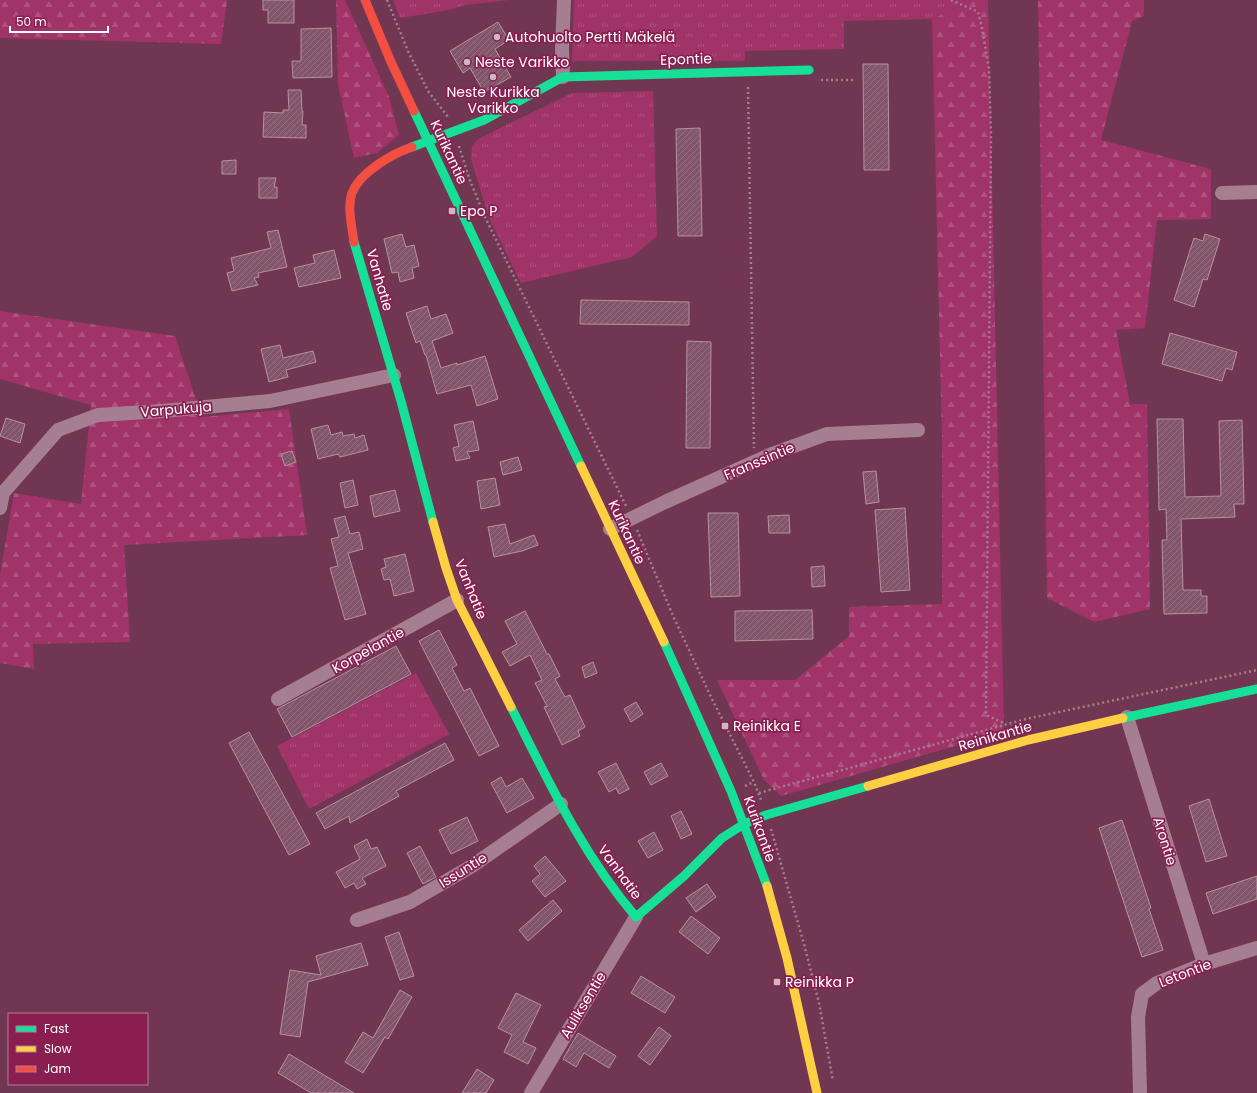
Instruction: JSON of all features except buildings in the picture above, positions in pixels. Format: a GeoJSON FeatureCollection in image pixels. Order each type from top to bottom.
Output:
{"type":"FeatureCollection","features":[{"type":"Feature","properties":{"kind":"street","name":"Kurikantie"},"geometry":{"type":"LineString","coordinates":[[365,0],[391,62],[668,650],[732,791],[765,881],[787,958],[817,1093]]}},
{"type":"Feature","properties":{"kind":"street"},"geometry":{"type":"LineString","coordinates":[[563,77],[562,49],[564,0]]}},
{"type":"Feature","properties":{"kind":"street","name":"Epontie"},"geometry":{"type":"LineString","coordinates":[[563,77],[809,70]]}},
{"type":"Feature","properties":{"kind":"street","name":"Vanhatie"},"geometry":{"type":"LineString","coordinates":[[563,77],[484,120],[399,151],[377,165],[360,179],[352,193],[350,211],[354,241],[394,375],[446,568],[458,600],[571,824],[593,860],[619,897],[636,917],[684,876],[722,838],[744,824]]}},
{"type":"Feature","properties":{"kind":"street"},"geometry":{"type":"LineString","coordinates":[[1222,192],[1257,192]]}},
{"type":"Feature","properties":{"kind":"street","name":"Varpukuja"},"geometry":{"type":"LineString","coordinates":[[0,508],[3,493],[58,430],[98,415],[163,411],[270,401],[394,375]]}},
{"type":"Feature","properties":{"kind":"street","name":"Franssintie"},"geometry":{"type":"LineString","coordinates":[[610,529],[665,502],[754,462],[827,434],[918,430]]}},
{"type":"Feature","properties":{"kind":"street","name":"Korpelantie"},"geometry":{"type":"LineString","coordinates":[[278,700],[458,600]]}},
{"type":"Feature","properties":{"kind":"street","name":"Reinikantie"},"geometry":{"type":"LineString","coordinates":[[744,824],[766,815],[1028,740],[1257,689]]}},
{"type":"Feature","properties":{"kind":"street","name":"Arontie"},"geometry":{"type":"LineString","coordinates":[[1127,717],[1204,964]]}},
{"type":"Feature","properties":{"kind":"street","name":"Issuntie"},"geometry":{"type":"LineString","coordinates":[[357,920],[410,902],[472,866],[561,804]]}},
{"type":"Feature","properties":{"kind":"street","name":"Auliksentie"},"geometry":{"type":"LineString","coordinates":[[530,1093],[636,917]]}},
{"type":"Feature","properties":{"kind":"street","name":"Letontie"},"geometry":{"type":"LineString","coordinates":[[1140,1093],[1138,1017],[1142,994],[1157,982],[1204,964],[1257,948]]}},
{"type":"Feature","properties":{"kind":"path","name":"Kurikantie"},"geometry":{"type":"LineString","coordinates":[[386,0],[428,91],[450,119],[469,178],[485,217],[632,519],[711,697],[759,793]]}},
{"type":"Feature","properties":{"kind":"path"},"geometry":{"type":"LineString","coordinates":[[951,0],[978,12],[989,69],[991,134],[986,715],[1006,724]]}},
{"type":"Feature","properties":{"kind":"path"},"geometry":{"type":"LineString","coordinates":[[748,72],[754,462]]}},
{"type":"Feature","properties":{"kind":"path","name":"Reinikantie"},"geometry":{"type":"LineString","coordinates":[[759,793],[1050,713],[1257,670]]}},
{"type":"Feature","properties":{"kind":"green space"},"geometry":{"type":"Polygon","coordinates":[[[0,0],[227,0],[221,44],[0,38],[0,0]]]}},
{"type":"Feature","properties":{"kind":"green space"},"geometry":{"type":"Polygon","coordinates":[[[336,0],[345,0],[389,97],[399,135],[377,153],[354,158],[338,84],[336,0]]]}},
{"type":"Feature","properties":{"kind":"green space"},"geometry":{"type":"Polygon","coordinates":[[[393,0],[509,0],[465,5],[449,10],[400,18],[393,0]]]}},
{"type":"Feature","properties":{"kind":"green space"},"geometry":{"type":"Polygon","coordinates":[[[574,0],[962,0],[962,5],[932,19],[844,21],[844,49],[745,51],[745,61],[572,61],[574,0]]]}},
{"type":"Feature","properties":{"kind":"green space"},"geometry":{"type":"Polygon","coordinates":[[[962,0],[988,0],[1004,732],[781,796],[764,780],[717,680],[795,680],[849,636],[849,607],[942,604],[942,440],[932,19],[962,5],[962,0]]]}},
{"type":"Feature","properties":{"kind":"green space"},"geometry":{"type":"Polygon","coordinates":[[[1038,0],[1144,0],[1144,16],[1132,21],[1101,140],[1211,169],[1211,219],[1157,220],[1145,328],[1116,330],[1130,404],[1147,404],[1150,609],[1094,622],[1047,598],[1038,0]]]}},
{"type":"Feature","properties":{"kind":"green space"},"geometry":{"type":"Polygon","coordinates":[[[653,91],[657,236],[632,257],[521,283],[489,218],[471,159],[472,146],[478,139],[572,93],[653,91]]]}},
{"type":"Feature","properties":{"kind":"green space"},"geometry":{"type":"Polygon","coordinates":[[[0,311],[175,336],[202,417],[289,409],[307,535],[124,545],[130,642],[33,644],[34,669],[0,663],[0,575],[14,493],[81,504],[91,405],[0,379],[0,311]]]}},
{"type":"Feature","properties":{"kind":"green space"},"geometry":{"type":"Polygon","coordinates":[[[416,673],[449,734],[309,809],[277,746],[416,673]]]}},
{"type":"Feature","properties":{"kind":"traffic: fast"},"geometry":{"type":"LineString","coordinates":[[412,147],[484,120],[563,77],[809,70]]}},
{"type":"Feature","properties":{"kind":"traffic: fast"},"geometry":{"type":"LineString","coordinates":[[414,111],[581,466]]}},
{"type":"Feature","properties":{"kind":"traffic: fast"},"geometry":{"type":"LineString","coordinates":[[354,242],[401,401],[433,522]]}},
{"type":"Feature","properties":{"kind":"traffic: fast"},"geometry":{"type":"LineString","coordinates":[[664,642],[731,791],[767,886]]}},
{"type":"Feature","properties":{"kind":"traffic: fast"},"geometry":{"type":"LineString","coordinates":[[1123,718],[1257,689]]}},
{"type":"Feature","properties":{"kind":"traffic: fast"},"geometry":{"type":"LineString","coordinates":[[511,707],[582,842],[599,868],[636,917],[684,876],[722,838],[744,824],[766,815],[868,786]]}},
{"type":"Feature","properties":{"kind":"traffic: slow"},"geometry":{"type":"LineString","coordinates":[[581,466],[664,642]]}},
{"type":"Feature","properties":{"kind":"traffic: slow"},"geometry":{"type":"LineString","coordinates":[[433,522],[457,600],[511,707]]}},
{"type":"Feature","properties":{"kind":"traffic: slow"},"geometry":{"type":"LineString","coordinates":[[868,786],[1028,740],[1123,718]]}},
{"type":"Feature","properties":{"kind":"traffic: slow"},"geometry":{"type":"LineString","coordinates":[[767,886],[787,958],[817,1093]]}},
{"type":"Feature","properties":{"kind":"traffic: jam"},"geometry":{"type":"LineString","coordinates":[[365,0],[391,62],[414,111]]}},
{"type":"Feature","properties":{"kind":"traffic: jam"},"geometry":{"type":"LineString","coordinates":[[354,242],[350,217],[350,204],[352,193],[356,185],[369,171],[386,159],[412,147]]}},
{"type":"Feature","properties":{"kind":"place","name":"Autohuolto Pertti Mäkelä"},"geometry":{"type":"Point","coordinates":[497,37]}},
{"type":"Feature","properties":{"kind":"place","name":"Neste Varikko"},"geometry":{"type":"Point","coordinates":[467,62]}},
{"type":"Feature","properties":{"kind":"place","name":"Neste Kurikka Varikko"},"geometry":{"type":"Point","coordinates":[493,77]}},
{"type":"Feature","properties":{"kind":"place","name":"Epo P"},"geometry":{"type":"Point","coordinates":[452,211]}},
{"type":"Feature","properties":{"kind":"place","name":"Reinikka E"},"geometry":{"type":"Point","coordinates":[725,726]}},
{"type":"Feature","properties":{"kind":"place","name":"Reinikka P"},"geometry":{"type":"Point","coordinates":[777,982]}}]}
